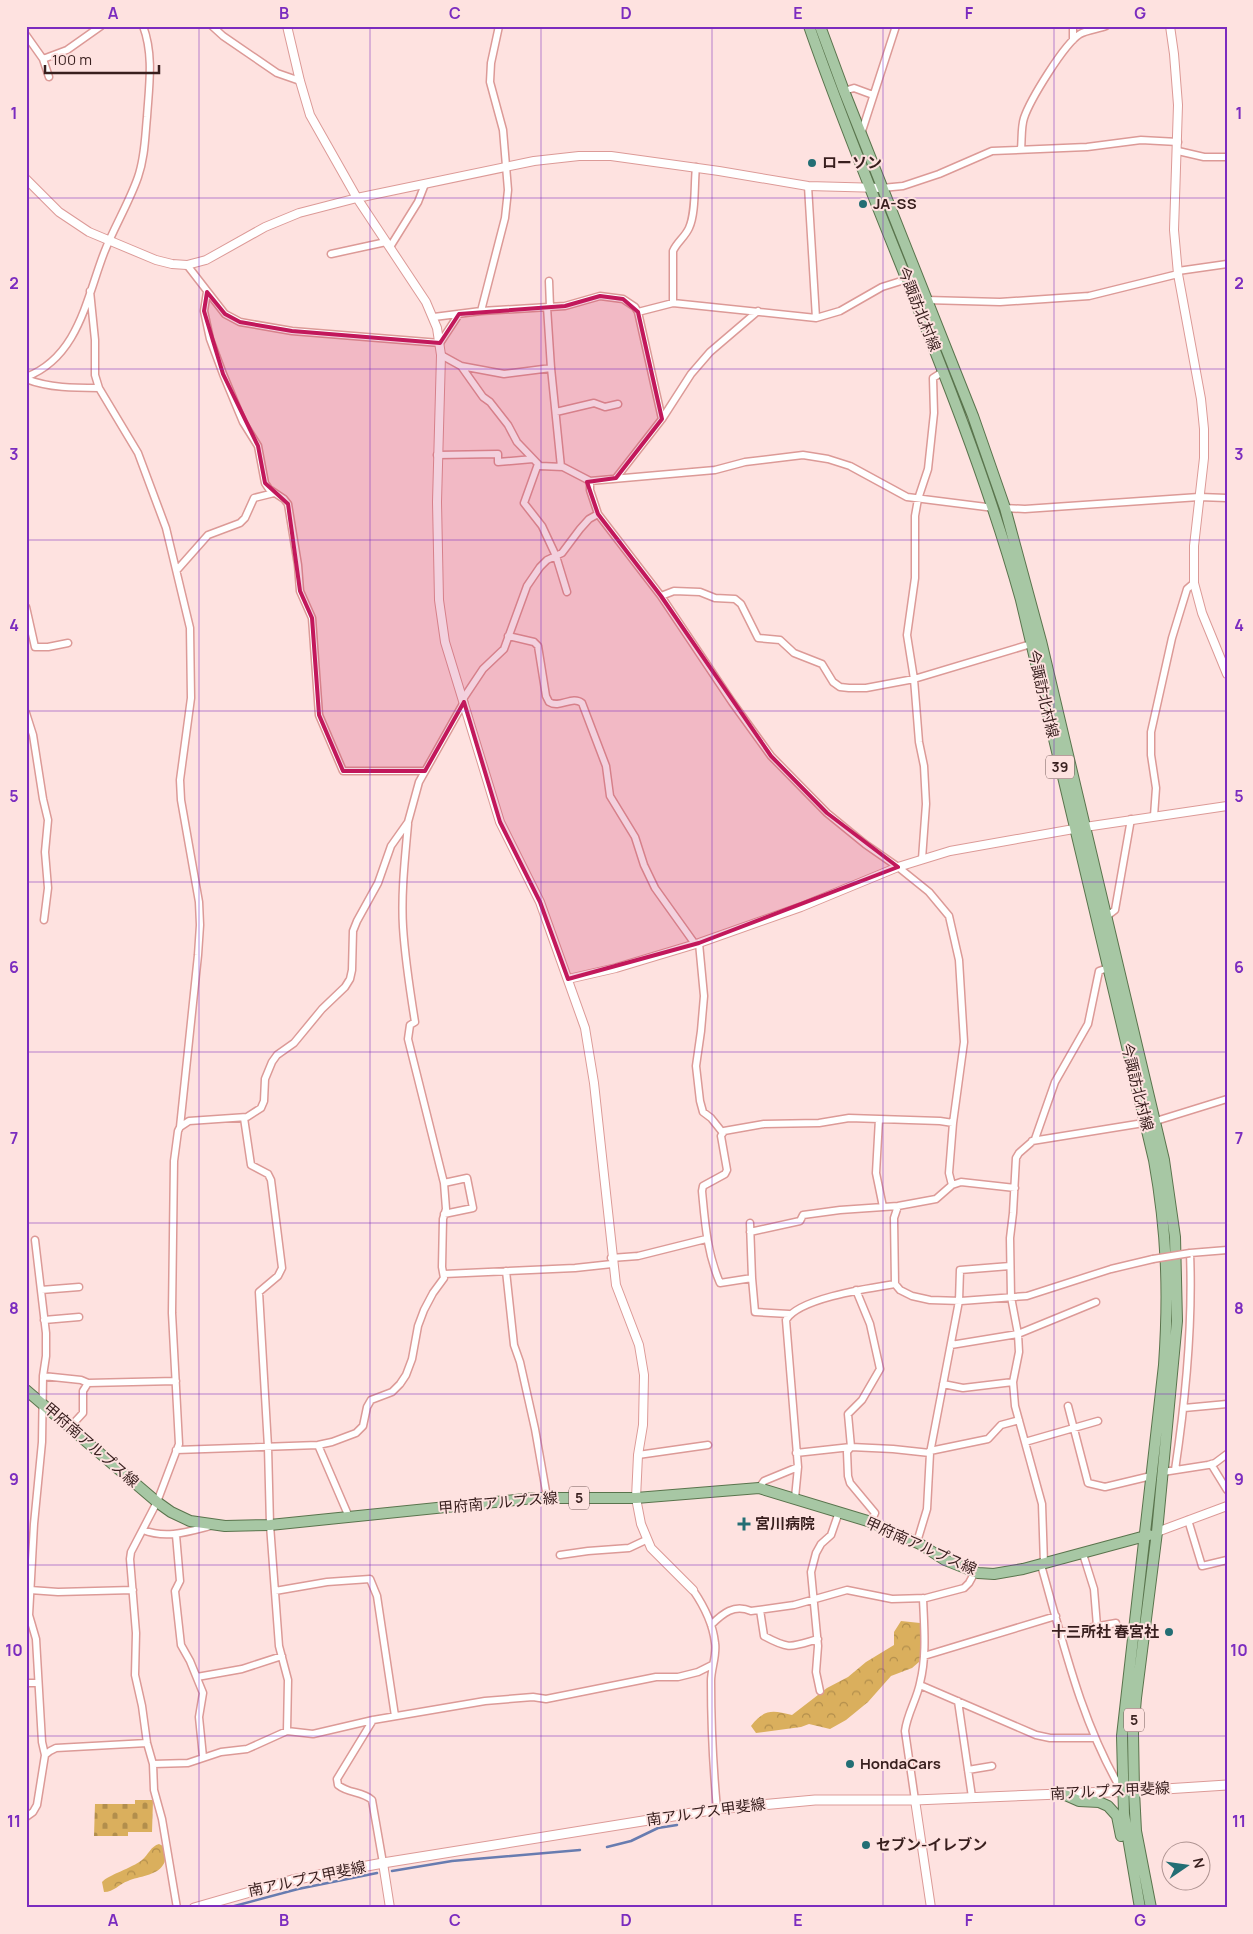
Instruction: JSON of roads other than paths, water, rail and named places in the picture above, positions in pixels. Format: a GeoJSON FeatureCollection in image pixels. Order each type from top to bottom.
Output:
{"type":"FeatureCollection","features":[{"type":"Feature","properties":{"kind":"main road","name":"今諏訪北村線"},"geometry":{"type":"LineString","coordinates":[[809,26],[870,188],[912,278],[926,300],[972,416],[999,508],[1030,598],[1108,968],[1171,1198],[1178,1279],[1177,1321],[1157,1532]]}},
{"type":"Feature","properties":{"kind":"main road","name":"今諏訪北村線"},"geometry":{"type":"LineString","coordinates":[[820,26],[882,188],[944,371],[999,508],[1031,644],[1106,917],[1151,1122],[1166,1238],[1168,1281],[1164,1365],[1145,1536]]}},
{"type":"Feature","properties":{"kind":"main road","name":"甲府南アルプス線"},"geometry":{"type":"LineString","coordinates":[[26,1390],[157,1502],[171,1512],[190,1521],[211,1526],[270,1525],[546,1498],[636,1498],[759,1488],[871,1522],[917,1542],[945,1560],[975,1572],[994,1574],[1083,1554],[1157,1532]]}},
{"type":"Feature","properties":{"kind":"main road","name":"5"},"geometry":{"type":"LineString","coordinates":[[1151,1908],[1136,1831],[1133,1733],[1157,1532]]}},
{"type":"Feature","properties":{"kind":"main road","name":"5"},"geometry":{"type":"LineString","coordinates":[[1140,1908],[1124,1814],[1122,1736],[1145,1536]]}},
{"type":"Feature","properties":{"kind":"main road","name":"南アルプス甲斐線"},"geometry":{"type":"LineString","coordinates":[[194,1908],[292,1880],[383,1863],[717,1809],[815,1800],[915,1800],[1134,1791],[1227,1785]]}},
{"type":"Feature","properties":{"kind":"main road"},"geometry":{"type":"LineString","coordinates":[[1063,1794],[1079,1801],[1100,1802],[1114,1811],[1117,1816],[1126,1865],[1136,1890]]}},
{"type":"Feature","properties":{"kind":"street"},"geometry":{"type":"LineString","coordinates":[[43,59],[67,50],[102,26]]}},
{"type":"Feature","properties":{"kind":"street"},"geometry":{"type":"LineString","coordinates":[[26,378],[42,371],[74,336],[110,240],[133,190],[144,153],[150,71],[150,56],[143,26]]}},
{"type":"Feature","properties":{"kind":"street"},"geometry":{"type":"LineString","coordinates":[[212,26],[223,36],[277,73],[300,81]]}},
{"type":"Feature","properties":{"kind":"street"},"geometry":{"type":"LineString","coordinates":[[287,26],[310,115],[357,198],[434,316],[441,355],[437,456],[439,600],[445,642],[500,822],[540,902],[585,1028],[590,1051],[616,1285],[638,1345],[644,1375],[643,1425],[638,1455],[636,1498],[646,1540],[662,1561],[692,1590],[702,1604],[711,1625],[716,1645],[712,1665],[711,1719],[717,1809]]}},
{"type":"Feature","properties":{"kind":"street"},"geometry":{"type":"LineString","coordinates":[[481,311],[505,218],[508,190],[503,130],[490,82],[491,63],[499,26]]}},
{"type":"Feature","properties":{"kind":"street"},"geometry":{"type":"LineString","coordinates":[[861,135],[896,26]]}},
{"type":"Feature","properties":{"kind":"street"},"geometry":{"type":"LineString","coordinates":[[1073,26],[1073,40]]}},
{"type":"Feature","properties":{"kind":"street"},"geometry":{"type":"LineString","coordinates":[[1021,149],[1023,120],[1033,97],[1073,40],[1080,34],[1106,26]]}},
{"type":"Feature","properties":{"kind":"street"},"geometry":{"type":"LineString","coordinates":[[1170,26],[1177,86],[1178,151],[1174,230],[1178,272],[1201,399],[1204,429],[1204,458],[1194,546],[1194,583],[1202,613],[1227,674]]}},
{"type":"Feature","properties":{"kind":"street"},"geometry":{"type":"LineString","coordinates":[[26,35],[43,59],[49,77]]}},
{"type":"Feature","properties":{"kind":"street"},"geometry":{"type":"LineString","coordinates":[[844,91],[854,88],[874,95]]}},
{"type":"Feature","properties":{"kind":"street"},"geometry":{"type":"LineString","coordinates":[[26,179],[59,212],[88,232],[156,260],[186,265],[206,260],[284,218],[357,198],[534,161],[579,156],[611,156],[808,186],[882,188],[903,186],[939,174],[992,151],[1087,147],[1141,140],[1178,142]]}},
{"type":"Feature","properties":{"kind":"street"},"geometry":{"type":"LineString","coordinates":[[1178,151],[1204,157],[1227,157]]}},
{"type":"Feature","properties":{"kind":"street"},"geometry":{"type":"LineString","coordinates":[[673,303],[673,251],[688,230],[691,221],[696,168]]}},
{"type":"Feature","properties":{"kind":"street"},"geometry":{"type":"LineString","coordinates":[[331,254],[388,244],[418,202],[425,184]]}},
{"type":"Feature","properties":{"kind":"street"},"geometry":{"type":"LineString","coordinates":[[808,186],[816,318]]}},
{"type":"Feature","properties":{"kind":"street"},"geometry":{"type":"LineString","coordinates":[[926,300],[1000,302],[1089,296],[1178,272],[1227,264]]}},
{"type":"Feature","properties":{"kind":"street"},"geometry":{"type":"LineString","coordinates":[[186,265],[225,314],[240,322],[292,331],[440,343]]}},
{"type":"Feature","properties":{"kind":"street"},"geometry":{"type":"LineString","coordinates":[[638,312],[673,303],[816,318],[840,311],[882,288],[912,278]]}},
{"type":"Feature","properties":{"kind":"street"},"geometry":{"type":"LineString","coordinates":[[550,281],[551,368],[561,467]]}},
{"type":"Feature","properties":{"kind":"street"},"geometry":{"type":"LineString","coordinates":[[90,291],[95,340],[95,375],[99,388],[138,453],[166,528],[190,628],[192,658],[191,698],[180,780],[181,800],[199,902],[200,925],[180,1127],[174,1160],[172,1313],[180,1434],[157,1502],[131,1552],[136,1633],[135,1675],[142,1706],[147,1743],[153,1764],[154,1790],[162,1820],[177,1908]]}},
{"type":"Feature","properties":{"kind":"street"},"geometry":{"type":"LineString","coordinates":[[207,292],[204,311],[210,339],[234,402],[243,422],[258,446],[265,482],[274,493],[288,504],[298,565],[300,592],[312,618],[320,715],[344,771],[425,771]]}},
{"type":"Feature","properties":{"kind":"street"},"geometry":{"type":"LineString","coordinates":[[434,316],[565,306],[600,296],[623,299],[635,307],[638,312],[662,419]]}},
{"type":"Feature","properties":{"kind":"street"},"geometry":{"type":"LineString","coordinates":[[616,478],[662,419],[691,374],[710,352],[758,311]]}},
{"type":"Feature","properties":{"kind":"street"},"geometry":{"type":"LineString","coordinates":[[440,343],[459,314]]}},
{"type":"Feature","properties":{"kind":"street"},"geometry":{"type":"LineString","coordinates":[[441,355],[461,366],[504,374],[551,368]]}},
{"type":"Feature","properties":{"kind":"street"},"geometry":{"type":"LineString","coordinates":[[461,366],[483,397],[490,402],[508,425],[517,442],[540,466],[561,467],[590,482],[715,470],[745,462],[803,455],[828,459],[850,466],[897,492],[918,499],[999,508],[1025,509],[1199,498],[1227,498]]}},
{"type":"Feature","properties":{"kind":"street"},"geometry":{"type":"LineString","coordinates":[[922,859],[926,804],[924,766],[919,742],[914,679],[907,636],[915,578],[918,499],[928,468],[934,413],[933,378],[944,371]]}},
{"type":"Feature","properties":{"kind":"street"},"geometry":{"type":"LineString","coordinates":[[26,378],[36,383],[70,388],[99,388]]}},
{"type":"Feature","properties":{"kind":"street"},"geometry":{"type":"LineString","coordinates":[[556,412],[594,403],[605,407],[618,404]]}},
{"type":"Feature","properties":{"kind":"street"},"geometry":{"type":"LineString","coordinates":[[437,456],[498,454],[498,462],[535,461]]}},
{"type":"Feature","properties":{"kind":"street"},"geometry":{"type":"LineString","coordinates":[[535,461],[524,503],[542,526],[556,556],[567,592]]}},
{"type":"Feature","properties":{"kind":"street"},"geometry":{"type":"LineString","coordinates":[[590,482],[590,490],[598,514],[661,596],[732,702],[771,756],[827,812],[865,844],[929,892],[948,916],[959,960],[964,1042],[953,1123],[949,1173],[952,1185]]}},
{"type":"Feature","properties":{"kind":"street"},"geometry":{"type":"LineString","coordinates":[[177,570],[208,535],[240,524],[245,518],[254,498],[274,493]]}},
{"type":"Feature","properties":{"kind":"street"},"geometry":{"type":"LineString","coordinates":[[176,1450],[318,1445],[332,1442],[356,1433],[363,1426],[367,1407],[371,1400],[392,1392],[406,1376],[412,1359],[421,1318],[433,1293],[444,1278],[442,1267],[444,1183],[408,1039],[410,1025],[415,1022],[408,979],[403,926],[403,880],[408,822],[419,782],[463,701],[483,669],[504,649],[527,586],[540,567],[547,560],[562,553],[589,519],[598,514]]}},
{"type":"Feature","properties":{"kind":"street"},"geometry":{"type":"LineString","coordinates":[[1154,816],[1156,788],[1150,732],[1172,638],[1187,589],[1194,583]]}},
{"type":"Feature","properties":{"kind":"street"},"geometry":{"type":"LineString","coordinates":[[661,596],[674,592],[700,592],[715,598],[735,599],[741,604],[758,638],[780,640],[794,653],[822,664],[833,682],[840,687],[866,688],[914,679],[1031,644]]}},
{"type":"Feature","properties":{"kind":"street"},"geometry":{"type":"LineString","coordinates":[[26,607],[35,647],[68,644]]}},
{"type":"Feature","properties":{"kind":"street"},"geometry":{"type":"LineString","coordinates":[[508,636],[534,642],[538,646],[546,696],[549,702],[558,704],[575,700],[582,703],[604,758],[610,796],[635,837],[644,865],[655,888],[697,943],[704,996],[696,1066],[700,1101],[703,1112],[711,1118],[723,1134]]}},
{"type":"Feature","properties":{"kind":"street"},"geometry":{"type":"LineString","coordinates":[[26,713],[33,735],[42,799],[48,820],[44,852],[48,888],[44,920]]}},
{"type":"Feature","properties":{"kind":"street"},"geometry":{"type":"LineString","coordinates":[[568,979],[616,968],[697,943],[801,907],[898,867],[950,851],[1131,819],[1227,806]]}},
{"type":"Feature","properties":{"kind":"street"},"geometry":{"type":"LineString","coordinates":[[1106,917],[1115,910],[1131,819]]}},
{"type":"Feature","properties":{"kind":"street"},"geometry":{"type":"LineString","coordinates":[[180,1127],[189,1121],[244,1118],[260,1108],[264,1101],[265,1079],[272,1062],[294,1043],[322,1009],[345,987],[350,979],[353,931],[378,883],[391,846],[408,822]]}},
{"type":"Feature","properties":{"kind":"street"},"geometry":{"type":"LineString","coordinates":[[1108,968],[1099,971],[1088,1024],[1055,1082],[1035,1138],[1016,1158],[1010,1238],[1010,1266],[1019,1352],[1013,1382],[1015,1406],[1042,1504],[1042,1564],[1081,1703],[1110,1771],[1122,1791]]}},
{"type":"Feature","properties":{"kind":"street"},"geometry":{"type":"LineString","coordinates":[[1032,1141],[1151,1122],[1227,1099]]}},
{"type":"Feature","properties":{"kind":"street"},"geometry":{"type":"LineString","coordinates":[[244,1118],[251,1165],[268,1174],[271,1180],[282,1268],[278,1276],[258,1292],[268,1447],[270,1525],[279,1646],[288,1680],[287,1731]]}},
{"type":"Feature","properties":{"kind":"street"},"geometry":{"type":"LineString","coordinates":[[752,1278],[720,1283],[713,1267],[706,1239],[702,1191],[703,1186],[725,1174],[727,1170],[721,1136],[724,1131],[764,1124],[819,1123],[849,1118],[953,1123]]}},
{"type":"Feature","properties":{"kind":"street"},"geometry":{"type":"LineString","coordinates":[[879,1118],[876,1173],[883,1207]]}},
{"type":"Feature","properties":{"kind":"street"},"geometry":{"type":"LineString","coordinates":[[444,1183],[467,1178],[473,1208],[444,1214]]}},
{"type":"Feature","properties":{"kind":"street"},"geometry":{"type":"LineString","coordinates":[[750,1232],[800,1221],[803,1215],[898,1206],[936,1199],[943,1195],[952,1185],[961,1182],[1015,1188]]}},
{"type":"Feature","properties":{"kind":"street"},"geometry":{"type":"LineString","coordinates":[[898,1206],[894,1218],[895,1284],[900,1290],[912,1296],[930,1300],[959,1301],[1027,1296],[1110,1269],[1153,1258],[1227,1250]]}},
{"type":"Feature","properties":{"kind":"street"},"geometry":{"type":"LineString","coordinates":[[750,1223],[752,1278],[756,1312],[790,1314]]}},
{"type":"Feature","properties":{"kind":"street"},"geometry":{"type":"LineString","coordinates":[[444,1274],[575,1268],[638,1256],[706,1239]]}},
{"type":"Feature","properties":{"kind":"street"},"geometry":{"type":"LineString","coordinates":[[26,1816],[33,1812],[36,1805],[45,1755],[42,1742],[36,1639],[28,1615],[42,1442],[46,1356],[35,1240]]}},
{"type":"Feature","properties":{"kind":"street"},"geometry":{"type":"LineString","coordinates":[[1175,1470],[1184,1408],[1191,1324],[1190,1253]]}},
{"type":"Feature","properties":{"kind":"street"},"geometry":{"type":"LineString","coordinates":[[917,1542],[927,1509],[930,1452],[959,1301],[960,1270],[1010,1266]]}},
{"type":"Feature","properties":{"kind":"street"},"geometry":{"type":"LineString","coordinates":[[506,1271],[514,1345],[520,1362],[535,1429],[546,1498]]}},
{"type":"Feature","properties":{"kind":"street"},"geometry":{"type":"LineString","coordinates":[[796,1498],[798,1467],[786,1320],[798,1308],[856,1290],[895,1284]]}},
{"type":"Feature","properties":{"kind":"street"},"geometry":{"type":"LineString","coordinates":[[41,1290],[79,1287]]}},
{"type":"Feature","properties":{"kind":"street"},"geometry":{"type":"LineString","coordinates":[[852,1447],[848,1414],[862,1400],[880,1369],[870,1324],[856,1290]]}},
{"type":"Feature","properties":{"kind":"street"},"geometry":{"type":"LineString","coordinates":[[951,1345],[1018,1334],[1096,1302]]}},
{"type":"Feature","properties":{"kind":"street"},"geometry":{"type":"LineString","coordinates":[[44,1320],[79,1317]]}},
{"type":"Feature","properties":{"kind":"street"},"geometry":{"type":"LineString","coordinates":[[44,1376],[81,1380],[88,1383],[176,1381]]}},
{"type":"Feature","properties":{"kind":"street"},"geometry":{"type":"LineString","coordinates":[[943,1384],[963,1388],[1013,1382]]}},
{"type":"Feature","properties":{"kind":"street"},"geometry":{"type":"LineString","coordinates":[[70,1427],[82,1413],[83,1391],[88,1383]]}},
{"type":"Feature","properties":{"kind":"street"},"geometry":{"type":"LineString","coordinates":[[1184,1408],[1227,1404]]}},
{"type":"Feature","properties":{"kind":"street"},"geometry":{"type":"LineString","coordinates":[[1068,1406],[1088,1483],[1106,1487],[1151,1476]]}},
{"type":"Feature","properties":{"kind":"street"},"geometry":{"type":"LineString","coordinates":[[796,1453],[852,1447],[930,1452],[988,1439],[1002,1425],[1019,1420]]}},
{"type":"Feature","properties":{"kind":"street"},"geometry":{"type":"LineString","coordinates":[[1025,1442],[1098,1421]]}},
{"type":"Feature","properties":{"kind":"street"},"geometry":{"type":"LineString","coordinates":[[318,1445],[349,1517]]}},
{"type":"Feature","properties":{"kind":"street"},"geometry":{"type":"LineString","coordinates":[[638,1455],[708,1445]]}},
{"type":"Feature","properties":{"kind":"street"},"geometry":{"type":"LineString","coordinates":[[852,1447],[847,1452],[848,1476],[857,1494],[875,1513],[871,1522]]}},
{"type":"Feature","properties":{"kind":"street"},"geometry":{"type":"LineString","coordinates":[[1163,1472],[1211,1464],[1227,1454]]}},
{"type":"Feature","properties":{"kind":"street"},"geometry":{"type":"LineString","coordinates":[[1211,1464],[1227,1490]]}},
{"type":"Feature","properties":{"kind":"street"},"geometry":{"type":"LineString","coordinates":[[759,1488],[764,1481],[798,1467]]}},
{"type":"Feature","properties":{"kind":"street"},"geometry":{"type":"LineString","coordinates":[[1157,1532],[1227,1506]]}},
{"type":"Feature","properties":{"kind":"street"},"geometry":{"type":"LineString","coordinates":[[820,1692],[816,1672],[818,1639],[811,1572],[816,1553],[821,1544],[831,1535],[839,1512]]}},
{"type":"Feature","properties":{"kind":"street"},"geometry":{"type":"LineString","coordinates":[[1188,1520],[1202,1566],[1227,1560]]}},
{"type":"Feature","properties":{"kind":"street"},"geometry":{"type":"LineString","coordinates":[[143,1530],[151,1533],[176,1535],[211,1526]]}},
{"type":"Feature","properties":{"kind":"street"},"geometry":{"type":"LineString","coordinates":[[176,1535],[180,1582],[175,1591],[181,1644],[203,1693],[199,1717],[203,1757]]}},
{"type":"Feature","properties":{"kind":"street"},"geometry":{"type":"LineString","coordinates":[[560,1555],[629,1548],[646,1540]]}},
{"type":"Feature","properties":{"kind":"street"},"geometry":{"type":"LineString","coordinates":[[1083,1554],[1094,1589],[1097,1626]]}},
{"type":"Feature","properties":{"kind":"street"},"geometry":{"type":"LineString","coordinates":[[711,1625],[725,1611],[745,1608],[751,1612],[794,1604],[847,1590],[892,1598],[923,1598],[944,1594],[964,1588],[969,1584],[975,1572]]}},
{"type":"Feature","properties":{"kind":"street"},"geometry":{"type":"LineString","coordinates":[[275,1591],[327,1582],[370,1578],[377,1596],[395,1716]]}},
{"type":"Feature","properties":{"kind":"street"},"geometry":{"type":"LineString","coordinates":[[29,1585],[58,1592],[132,1590]]}},
{"type":"Feature","properties":{"kind":"street"},"geometry":{"type":"LineString","coordinates":[[923,1598],[924,1656],[920,1685],[905,1731],[931,1908]]}},
{"type":"Feature","properties":{"kind":"street"},"geometry":{"type":"LineString","coordinates":[[760,1610],[764,1636],[784,1646],[793,1647],[818,1639]]}},
{"type":"Feature","properties":{"kind":"street"},"geometry":{"type":"LineString","coordinates":[[924,1656],[1056,1616]]}},
{"type":"Feature","properties":{"kind":"street"},"geometry":{"type":"LineString","coordinates":[[1060,1633],[1116,1623]]}},
{"type":"Feature","properties":{"kind":"street"},"geometry":{"type":"LineString","coordinates":[[197,1677],[242,1669],[282,1656]]}},
{"type":"Feature","properties":{"kind":"street"},"geometry":{"type":"LineString","coordinates":[[153,1764],[188,1763],[221,1752],[247,1749],[287,1731],[313,1734],[373,1720],[485,1701],[533,1697],[546,1699],[656,1677],[678,1677],[698,1672],[712,1665]]}},
{"type":"Feature","properties":{"kind":"street"},"geometry":{"type":"LineString","coordinates":[[26,1683],[38,1683]]}},
{"type":"Feature","properties":{"kind":"street"},"geometry":{"type":"LineString","coordinates":[[920,1685],[1036,1735],[1050,1738],[1095,1738]]}},
{"type":"Feature","properties":{"kind":"street"},"geometry":{"type":"LineString","coordinates":[[958,1701],[972,1797]]}},
{"type":"Feature","properties":{"kind":"street"},"geometry":{"type":"LineString","coordinates":[[373,1720],[337,1779],[338,1785],[345,1790],[365,1794],[372,1800],[390,1908]]}},
{"type":"Feature","properties":{"kind":"street"},"geometry":{"type":"LineString","coordinates":[[45,1755],[56,1748],[147,1743]]}},
{"type":"Feature","properties":{"kind":"street"},"geometry":{"type":"LineString","coordinates":[[968,1770],[992,1766]]}},
{"type":"Feature","properties":{"kind":"waterway"},"geometry":{"type":"LineString","coordinates":[[607,1847],[631,1841],[658,1828],[677,1825]]}},
{"type":"Feature","properties":{"kind":"waterway"},"geometry":{"type":"LineString","coordinates":[[392,1871],[452,1861],[580,1850]]}},
{"type":"Feature","properties":{"kind":"waterway"},"geometry":{"type":"LineString","coordinates":[[227,1908],[298,1889],[377,1873]]}},
{"type":"Feature","properties":{"kind":"place","name":"ローソン"},"geometry":{"type":"Point","coordinates":[812,163]}},
{"type":"Feature","properties":{"kind":"place","name":"JA-SS"},"geometry":{"type":"Point","coordinates":[863,204]}},
{"type":"Feature","properties":{"kind":"place","name":"宮川病院"},"geometry":{"type":"Point","coordinates":[744,1524]}},
{"type":"Feature","properties":{"kind":"place","name":"十三所社 春宮社"},"geometry":{"type":"Point","coordinates":[1169,1632]}},
{"type":"Feature","properties":{"kind":"place","name":"HondaCars"},"geometry":{"type":"Point","coordinates":[850,1764]}},
{"type":"Feature","properties":{"kind":"place","name":"セブン-イレブン"},"geometry":{"type":"Point","coordinates":[866,1845]}}]}
